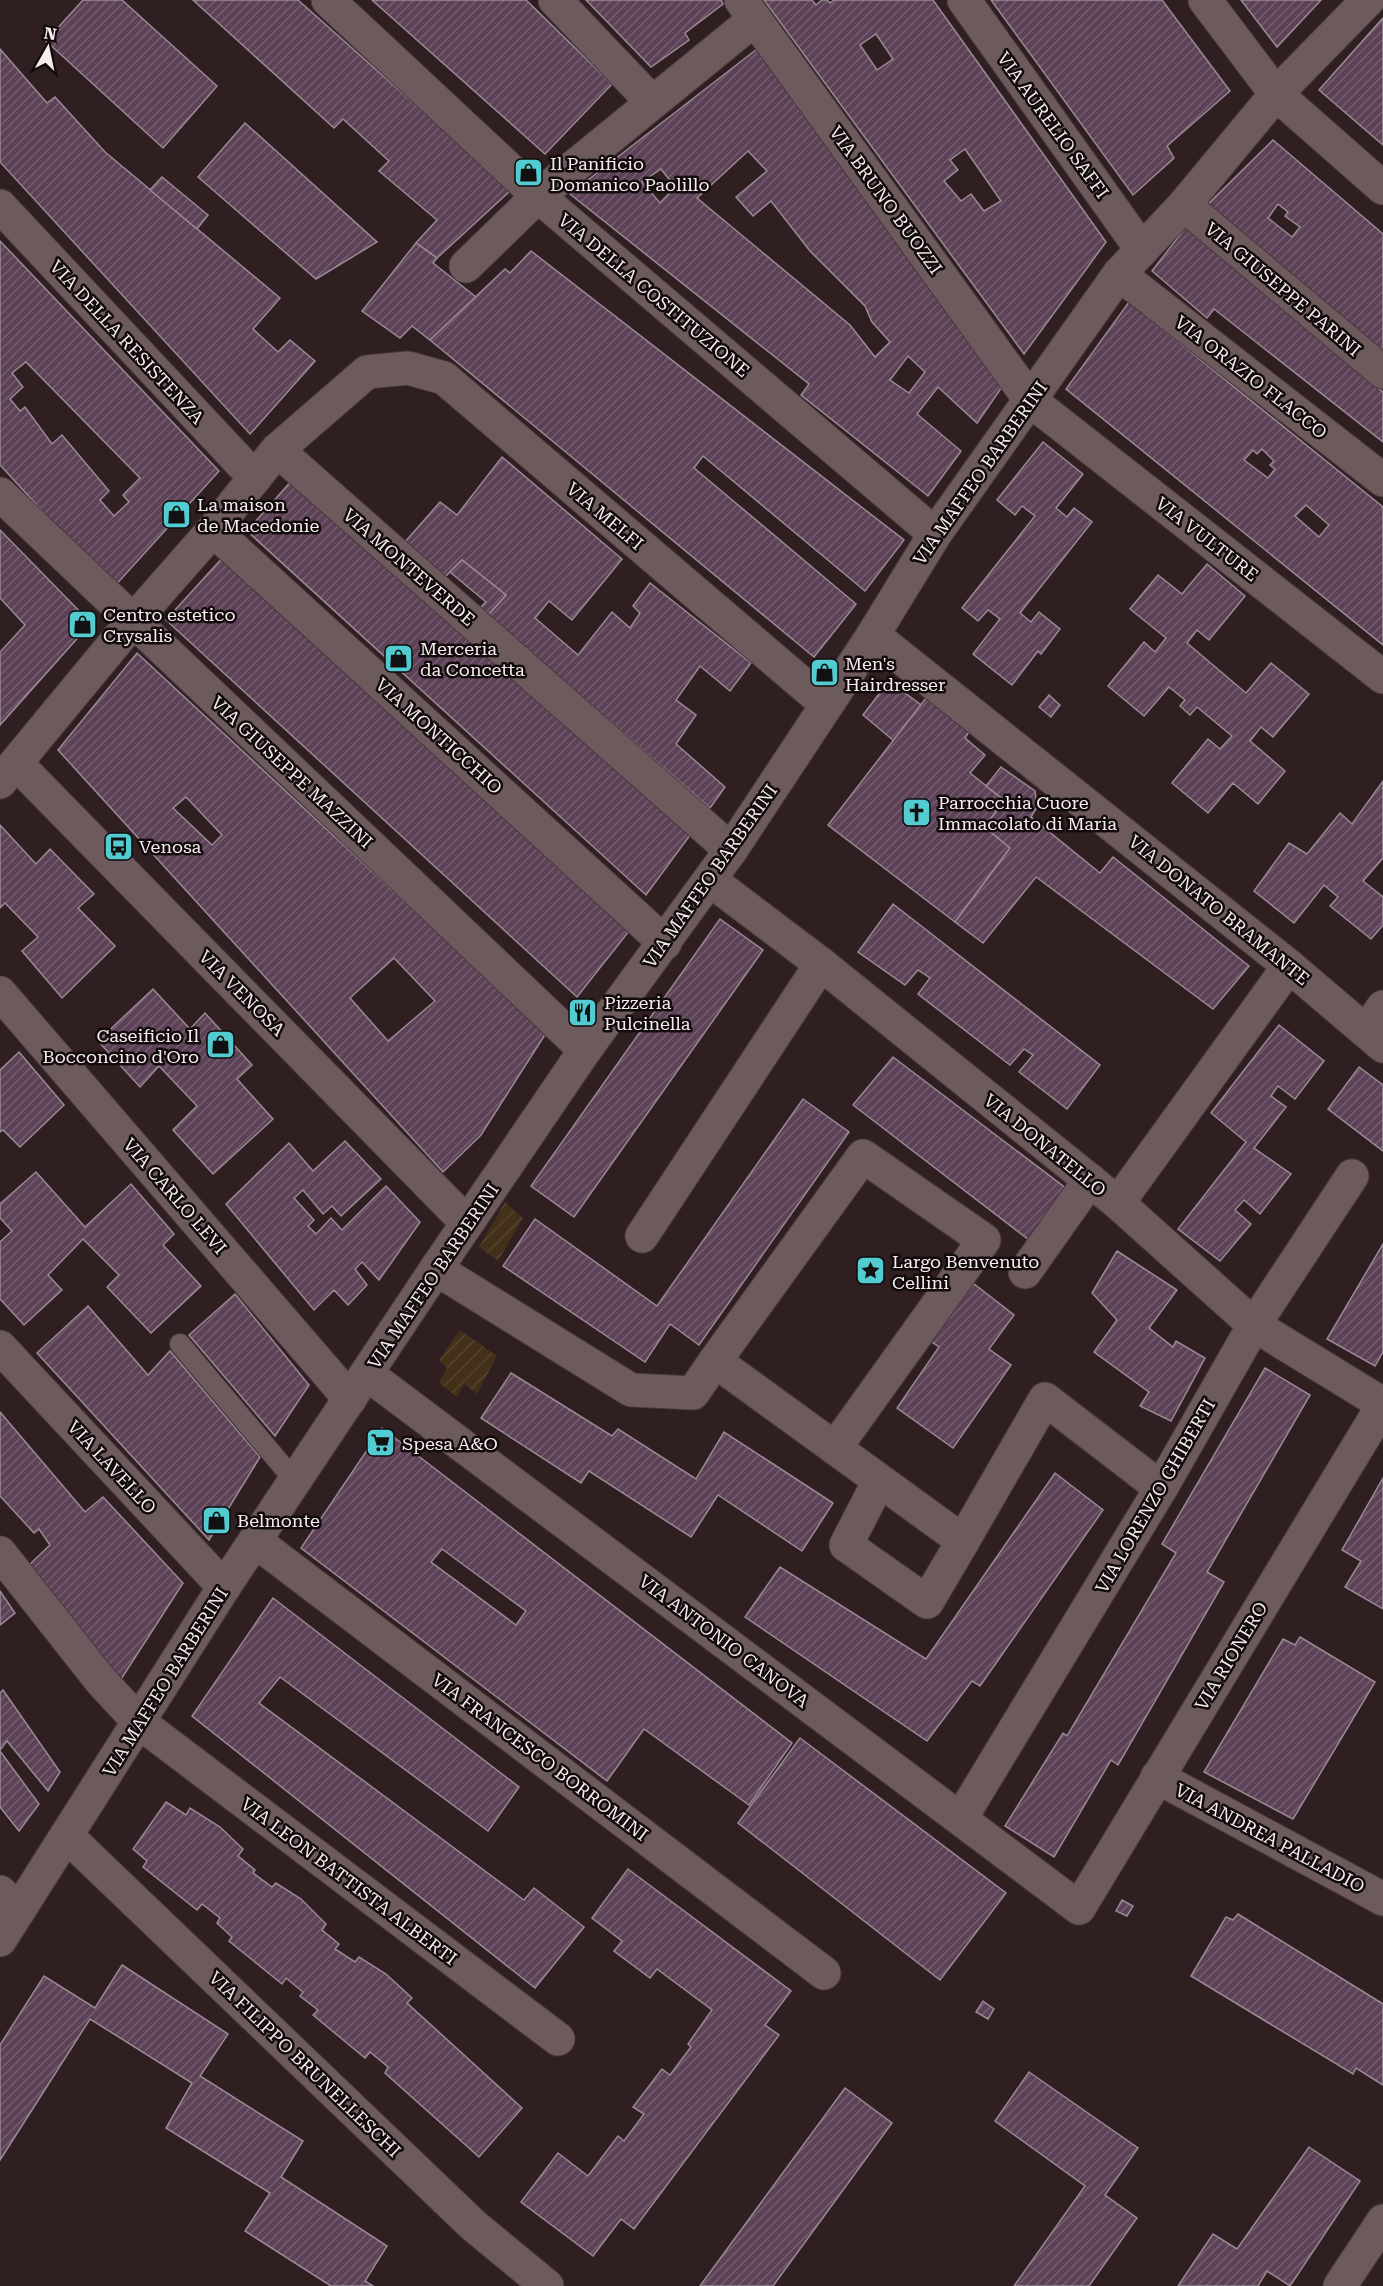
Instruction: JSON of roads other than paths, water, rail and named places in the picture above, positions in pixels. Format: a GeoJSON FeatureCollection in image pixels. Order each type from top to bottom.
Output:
{"type":"FeatureCollection","features":[{"type":"Feature","properties":{"kind":"street"},"geometry":{"type":"LineString","coordinates":[[555,0],[652,102]]}},
{"type":"Feature","properties":{"kind":"street","name":"VIA AURELIO SAFFI"},"geometry":{"type":"LineString","coordinates":[[964,0],[1142,250]]}},
{"type":"Feature","properties":{"kind":"street"},"geometry":{"type":"LineString","coordinates":[[1205,0],[1276,94],[1383,188]]}},
{"type":"Feature","properties":{"kind":"street","name":"VIA MAFFEO BARBERINI"},"geometry":{"type":"LineString","coordinates":[[0,1940],[10,1901],[68,1836],[224,1587],[467,1222],[585,1050],[731,850],[873,635],[935,534],[1119,274],[1184,205],[1276,94],[1368,0]]}},
{"type":"Feature","properties":{"kind":"street","name":"VIA DELLA COSTITUZIONE"},"geometry":{"type":"LineString","coordinates":[[332,2],[538,196],[935,534]]}},
{"type":"Feature","properties":{"kind":"street"},"geometry":{"type":"LineString","coordinates":[[466,266],[538,196],[652,102],[748,10]]}},
{"type":"Feature","properties":{"kind":"street","name":"VIA BRUNO BUOZZI"},"geometry":{"type":"LineString","coordinates":[[748,10],[1031,401]]}},
{"type":"Feature","properties":{"kind":"street","name":"VIA GIUSEPPE PARINI"},"geometry":{"type":"LineString","coordinates":[[1184,205],[1383,372]]}},
{"type":"Feature","properties":{"kind":"street","name":"VIA DELLA RESISTENZA"},"geometry":{"type":"LineString","coordinates":[[0,206],[255,478]]}},
{"type":"Feature","properties":{"kind":"street","name":"VIA ORAZIO FLACCO"},"geometry":{"type":"LineString","coordinates":[[1119,274],[1383,480]]}},
{"type":"Feature","properties":{"kind":"street","name":"VIA MELFI"},"geometry":{"type":"LineString","coordinates":[[276,450],[367,372],[408,368],[444,378],[826,704]]}},
{"type":"Feature","properties":{"kind":"street","name":"VIA VULTURE"},"geometry":{"type":"LineString","coordinates":[[1031,401],[1383,677]]}},
{"type":"Feature","properties":{"kind":"street"},"geometry":{"type":"LineString","coordinates":[[8,773],[133,621],[213,530],[276,450]]}},
{"type":"Feature","properties":{"kind":"street","name":"VIA MONTEVERDE"},"geometry":{"type":"LineString","coordinates":[[276,450],[731,850]]}},
{"type":"Feature","properties":{"kind":"street","name":"VIA GIUSEPPE MAZZINI"},"geometry":{"type":"LineString","coordinates":[[0,494],[585,1050]]}},
{"type":"Feature","properties":{"kind":"street","name":"VIA MONTICCHIO"},"geometry":{"type":"LineString","coordinates":[[213,530],[665,943]]}},
{"type":"Feature","properties":{"kind":"street","name":"VIA DONATO BRAMANTE"},"geometry":{"type":"LineString","coordinates":[[873,635],[1289,966],[1377,1028]]}},
{"type":"Feature","properties":{"kind":"street","name":"VIA VENOSA"},"geometry":{"type":"LineString","coordinates":[[8,773],[467,1222]]}},
{"type":"Feature","properties":{"kind":"street","name":"VIA DONATELLO"},"geometry":{"type":"LineString","coordinates":[[710,880],[821,964],[1090,1180],[1254,1325],[1383,1405]]}},
{"type":"Feature","properties":{"kind":"street"},"geometry":{"type":"LineString","coordinates":[[642,1236],[821,964]]}},
{"type":"Feature","properties":{"kind":"street"},"geometry":{"type":"LineString","coordinates":[[1118,1203],[1289,966]]}},
{"type":"Feature","properties":{"kind":"street","name":"VIA CARLO LEVI"},"geometry":{"type":"LineString","coordinates":[[0,993],[359,1386]]}},
{"type":"Feature","properties":{"kind":"street"},"geometry":{"type":"LineString","coordinates":[[436,1269],[631,1390],[693,1393],[863,1156],[984,1240],[835,1449]]}},
{"type":"Feature","properties":{"kind":"street","name":"VIA LORENZO GHIBERTI"},"geometry":{"type":"LineString","coordinates":[[961,1818],[1161,1488],[1254,1325],[1352,1176]]}},
{"type":"Feature","properties":{"kind":"street"},"geometry":{"type":"LineString","coordinates":[[1025,1272],[1090,1180]]}},
{"type":"Feature","properties":{"kind":"street","name":"VIA LAVELLO"},"geometry":{"type":"LineString","coordinates":[[0,1347],[224,1587]]}},
{"type":"Feature","properties":{"kind":"street"},"geometry":{"type":"LineString","coordinates":[[715,1361],[963,1541]]}},
{"type":"Feature","properties":{"kind":"street","name":"VIA ANTONIO CANOVA"},"geometry":{"type":"LineString","coordinates":[[359,1386],[961,1818],[1079,1908]]}},
{"type":"Feature","properties":{"kind":"street"},"geometry":{"type":"LineString","coordinates":[[879,1481],[846,1545],[927,1602],[1045,1399],[1161,1488]]}},
{"type":"Feature","properties":{"kind":"street","name":"VIA RIONERO"},"geometry":{"type":"LineString","coordinates":[[1079,1908],[1383,1405]]}},
{"type":"Feature","properties":{"kind":"street","name":"VIA FRANCESCO BORROMINI"},"geometry":{"type":"LineString","coordinates":[[255,1541],[824,1973]]}},
{"type":"Feature","properties":{"kind":"street","name":"VIA LEON BATTISTA ALBERTI"},"geometry":{"type":"LineString","coordinates":[[0,1553],[101,1681],[140,1724],[558,2038]]}},
{"type":"Feature","properties":{"kind":"street","name":"VIA ANDREA PALLADIO"},"geometry":{"type":"LineString","coordinates":[[1157,1777],[1383,1899]]}},
{"type":"Feature","properties":{"kind":"street","name":"VIA FILIPPO BRUNELLESCHI"},"geometry":{"type":"LineString","coordinates":[[68,1836],[473,2225],[548,2286]]}},
{"type":"Feature","properties":{"kind":"street"},"geometry":{"type":"LineString","coordinates":[[1340,2286],[1383,2221]]}},
{"type":"Feature","properties":{"kind":"lane"},"geometry":{"type":"LineString","coordinates":[[180,1344],[295,1481]]}},
{"type":"Feature","properties":{"kind":"place","name":"Il Panificio Domanico Paolillo"},"geometry":{"type":"Point","coordinates":[529,173]}},
{"type":"Feature","properties":{"kind":"place","name":"La maison de Macedonie"},"geometry":{"type":"Point","coordinates":[176,514]}},
{"type":"Feature","properties":{"kind":"place","name":"Centro estetico Crysalis"},"geometry":{"type":"Point","coordinates":[82,624]}},
{"type":"Feature","properties":{"kind":"place","name":"Merceria da Concetta"},"geometry":{"type":"Point","coordinates":[399,658]}},
{"type":"Feature","properties":{"kind":"place","name":"Men's Hairdresser"},"geometry":{"type":"Point","coordinates":[824,673]}},
{"type":"Feature","properties":{"kind":"place","name":"Parrocchia Cuore Immacolato di Maria"},"geometry":{"type":"Point","coordinates":[917,812]}},
{"type":"Feature","properties":{"kind":"place","name":"Venosa"},"geometry":{"type":"Point","coordinates":[118,846]}},
{"type":"Feature","properties":{"kind":"place","name":"Pizzeria Pulcinella"},"geometry":{"type":"Point","coordinates":[583,1012]}},
{"type":"Feature","properties":{"kind":"place","name":"Caseificio Il Bocconcino d'Oro"},"geometry":{"type":"Point","coordinates":[220,1045]}},
{"type":"Feature","properties":{"kind":"place","name":"Largo Benvenuto Cellini"},"geometry":{"type":"Point","coordinates":[871,1271]}},
{"type":"Feature","properties":{"kind":"place","name":"Spesa A&O"},"geometry":{"type":"Point","coordinates":[381,1443]}},
{"type":"Feature","properties":{"kind":"place","name":"Belmonte"},"geometry":{"type":"Point","coordinates":[216,1520]}}]}
